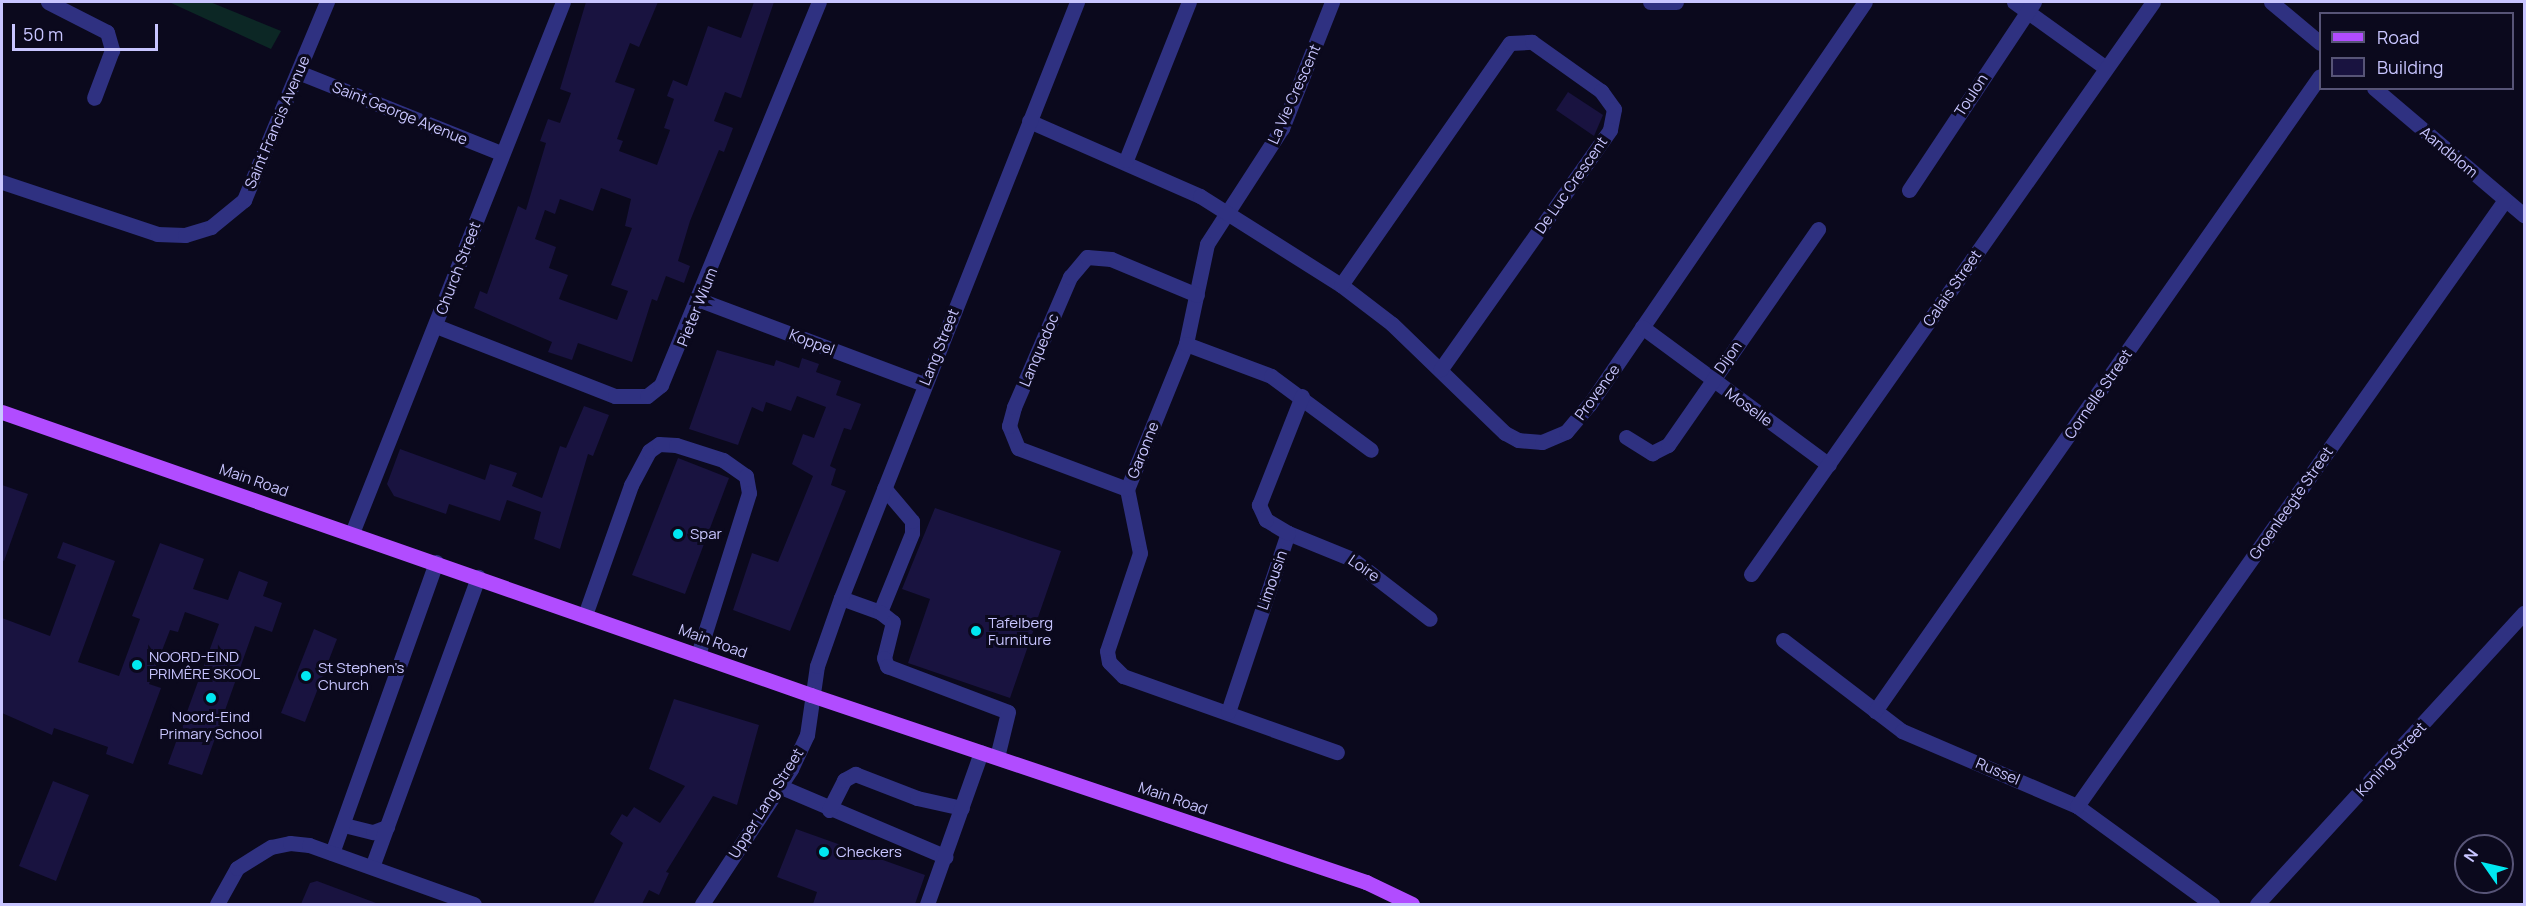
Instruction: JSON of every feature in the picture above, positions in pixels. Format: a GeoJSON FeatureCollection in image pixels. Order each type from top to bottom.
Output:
{"type":"FeatureCollection","features":[{"type":"Feature","properties":{"kind":"main road","name":"Main Road"},"geometry":{"type":"LineString","coordinates":[[2,412],[812,695],[1366,882],[1412,904]]}},
{"type":"Feature","properties":{"kind":"street"},"geometry":{"type":"LineString","coordinates":[[48,2],[107,32],[112,50],[94,98]]}},
{"type":"Feature","properties":{"kind":"street","name":"Saint Francis Avenue"},"geometry":{"type":"LineString","coordinates":[[2,182],[157,234],[185,235],[211,227],[244,200],[327,2]]}},
{"type":"Feature","properties":{"kind":"street","name":"Church Street"},"geometry":{"type":"LineString","coordinates":[[352,533],[436,326],[501,153],[562,2]]}},
{"type":"Feature","properties":{"kind":"street","name":"Pieter Wium"},"geometry":{"type":"LineString","coordinates":[[436,326],[615,396],[633,398],[647,396],[661,385],[700,300],[819,2]]}},
{"type":"Feature","properties":{"kind":"street","name":"Lang Street"},"geometry":{"type":"LineString","coordinates":[[812,695],[841,598],[1077,2]]}},
{"type":"Feature","properties":{"kind":"street"},"geometry":{"type":"LineString","coordinates":[[1126,160],[1189,2]]}},
{"type":"Feature","properties":{"kind":"street","name":"La Vie Crescent"},"geometry":{"type":"LineString","coordinates":[[1226,212],[1282,128],[1332,2]]}},
{"type":"Feature","properties":{"kind":"street"},"geometry":{"type":"LineString","coordinates":[[1650,2],[1676,2]]}},
{"type":"Feature","properties":{"kind":"street","name":"Provence"},"geometry":{"type":"LineString","coordinates":[[1226,212],[1341,285],[1441,369],[1505,433],[1518,440],[1542,442],[1566,432],[1578,420],[1865,2]]}},
{"type":"Feature","properties":{"kind":"street"},"geometry":{"type":"LineString","coordinates":[[2014,2],[2030,6],[2106,68]]}},
{"type":"Feature","properties":{"kind":"street","name":"Calais Street"},"geometry":{"type":"LineString","coordinates":[[1751,574],[2154,2]]}},
{"type":"Feature","properties":{"kind":"street"},"geometry":{"type":"LineString","coordinates":[[2271,2],[2319,42]]}},
{"type":"Feature","properties":{"kind":"street","name":"Toulon"},"geometry":{"type":"LineString","coordinates":[[1909,190],[2030,6]]}},
{"type":"Feature","properties":{"kind":"street","name":"De Luc Crescent"},"geometry":{"type":"LineString","coordinates":[[1341,285],[1510,43],[1532,42],[1601,91],[1614,109],[1610,130],[1441,369]]}},
{"type":"Feature","properties":{"kind":"street","name":"Saint George Avenue"},"geometry":{"type":"LineString","coordinates":[[298,72],[501,153]]}},
{"type":"Feature","properties":{"kind":"street","name":"Cornelle Street"},"geometry":{"type":"LineString","coordinates":[[1875,711],[2319,77]]}},
{"type":"Feature","properties":{"kind":"street","name":"Aandblom"},"geometry":{"type":"LineString","coordinates":[[2376,90],[2524,215]]}},
{"type":"Feature","properties":{"kind":"street"},"geometry":{"type":"LineString","coordinates":[[1029,121],[1178,183],[1226,212]]}},
{"type":"Feature","properties":{"kind":"street","name":"Groenleegte Street"},"geometry":{"type":"LineString","coordinates":[[2077,806],[2505,200]]}},
{"type":"Feature","properties":{"kind":"street","name":"Garonne"},"geometry":{"type":"LineString","coordinates":[[1226,212],[1208,244],[1186,344],[1127,489],[1140,536],[1140,553],[1107,644],[1109,662],[1123,676],[1337,752]]}},
{"type":"Feature","properties":{"kind":"street","name":"Dijon"},"geometry":{"type":"LineString","coordinates":[[1626,437],[1652,453],[1662,451],[1818,229]]}},
{"type":"Feature","properties":{"kind":"street","name":"Lanquedoc"},"geometry":{"type":"LineString","coordinates":[[1127,489],[1018,448],[1009,426],[1014,407],[1070,277],[1087,257],[1111,259],[1197,294]]}},
{"type":"Feature","properties":{"kind":"street","name":"Koppel"},"geometry":{"type":"LineString","coordinates":[[700,300],[924,384]]}},
{"type":"Feature","properties":{"kind":"street","name":"Moselle"},"geometry":{"type":"LineString","coordinates":[[1642,327],[1829,465]]}},
{"type":"Feature","properties":{"kind":"street"},"geometry":{"type":"LineString","coordinates":[[1186,344],[1271,376],[1302,396],[1371,450]]}},
{"type":"Feature","properties":{"kind":"street","name":"Limousin"},"geometry":{"type":"LineString","coordinates":[[1228,712],[1288,533],[1266,520],[1259,505],[1302,396]]}},
{"type":"Feature","properties":{"kind":"street"},"geometry":{"type":"LineString","coordinates":[[585,615],[631,485],[649,451],[659,444],[676,445],[723,460],[746,476],[749,492],[698,655]]}},
{"type":"Feature","properties":{"kind":"street"},"geometry":{"type":"LineString","coordinates":[[880,612],[914,527],[884,488]]}},
{"type":"Feature","properties":{"kind":"street","name":"Loire"},"geometry":{"type":"LineString","coordinates":[[1288,533],[1352,559],[1430,619]]}},
{"type":"Feature","properties":{"kind":"street"},"geometry":{"type":"LineString","coordinates":[[332,853],[344,825],[436,562]]}},
{"type":"Feature","properties":{"kind":"street"},"geometry":{"type":"LineString","coordinates":[[372,867],[478,577]]}},
{"type":"Feature","properties":{"kind":"street"},"geometry":{"type":"LineString","coordinates":[[841,598],[880,612],[893,622],[884,658],[887,666],[1008,712],[996,757]]}},
{"type":"Feature","properties":{"kind":"street","name":"Koning Street"},"geometry":{"type":"LineString","coordinates":[[2257,904],[2524,613]]}},
{"type":"Feature","properties":{"kind":"street","name":"Russel"},"geometry":{"type":"LineString","coordinates":[[1783,640],[1875,711],[1927,742],[2077,806],[2212,904]]}},
{"type":"Feature","properties":{"kind":"street","name":"Upper Lang Street"},"geometry":{"type":"LineString","coordinates":[[702,904],[779,786],[807,735],[812,695]]}},
{"type":"Feature","properties":{"kind":"street"},"geometry":{"type":"LineString","coordinates":[[927,904],[946,857],[981,752]]}},
{"type":"Feature","properties":{"kind":"street"},"geometry":{"type":"LineString","coordinates":[[829,810],[844,780],[855,774],[917,798],[962,808]]}},
{"type":"Feature","properties":{"kind":"street"},"geometry":{"type":"LineString","coordinates":[[779,786],[829,810],[946,857]]}},
{"type":"Feature","properties":{"kind":"street"},"geometry":{"type":"LineString","coordinates":[[344,825],[373,832],[387,827]]}},
{"type":"Feature","properties":{"kind":"street"},"geometry":{"type":"LineString","coordinates":[[218,904],[237,868],[271,847],[290,843],[332,853],[474,904]]}},
{"type":"Feature","properties":{"kind":"green space"},"geometry":{"type":"Polygon","coordinates":[[[169,2],[210,2],[281,31],[271,49],[169,2]]]}},
{"type":"Feature","properties":{"kind":"building"},"geometry":{"type":"Polygon","coordinates":[[[586,2],[658,2],[639,47],[630,43],[615,82],[635,89],[617,139],[623,141],[619,151],[657,165],[670,130],[664,128],[674,99],[667,96],[673,80],[687,86],[708,26],[741,38],[754,2],[774,2],[741,98],[725,92],[714,121],[733,128],[724,152],[719,150],[690,221],[678,261],[690,266],[684,283],[666,276],[657,301],[652,299],[632,362],[578,343],[572,360],[548,352],[552,342],[474,308],[480,291],[487,294],[518,206],[526,210],[546,143],[540,141],[548,119],[560,123],[571,93],[560,89],[586,2]],[[601,188],[593,211],[560,199],[555,214],[545,210],[535,239],[556,247],[549,268],[568,275],[559,299],[617,320],[628,291],[611,285],[632,228],[625,226],[631,199],[601,188]]]}},
{"type":"Feature","properties":{"kind":"building"},"geometry":{"type":"Polygon","coordinates":[[[1568,92],[1603,115],[1594,136],[1556,110],[1568,92]]]}},
{"type":"Feature","properties":{"kind":"building"},"geometry":{"type":"Polygon","coordinates":[[[717,350],[774,366],[776,360],[799,368],[802,358],[819,364],[816,372],[841,381],[836,395],[861,404],[851,430],[844,428],[830,466],[836,469],[831,485],[846,491],[790,631],[733,610],[752,553],[778,562],[813,476],[792,464],[803,434],[814,438],[826,407],[797,396],[791,411],[766,402],[763,412],[752,407],[738,445],[689,429],[717,350]]]}},
{"type":"Feature","properties":{"kind":"building"},"geometry":{"type":"Polygon","coordinates":[[[584,406],[609,415],[593,456],[588,454],[560,549],[534,539],[541,512],[507,500],[500,521],[449,504],[446,514],[394,496],[387,484],[400,449],[485,480],[490,464],[517,473],[512,486],[542,498],[560,446],[566,448],[584,406]]]}},
{"type":"Feature","properties":{"kind":"building","name":"Spar"},"geometry":{"type":"Polygon","coordinates":[[[678,458],[729,478],[685,594],[632,575],[678,458]]]}},
{"type":"Feature","properties":{"kind":"building"},"geometry":{"type":"Polygon","coordinates":[[[2,485],[28,494],[4,561],[2,560],[2,485]]]}},
{"type":"Feature","properties":{"kind":"building","name":"Tafelberg Furniture"},"geometry":{"type":"Polygon","coordinates":[[[935,508],[1061,551],[1010,698],[908,663],[930,599],[902,589],[935,508]]]}},
{"type":"Feature","properties":{"kind":"building"},"geometry":{"type":"Polygon","coordinates":[[[63,542],[115,561],[78,662],[119,676],[140,619],[132,616],[160,543],[204,559],[193,589],[228,600],[239,571],[268,582],[263,596],[282,603],[272,632],[255,626],[202,775],[168,764],[219,624],[185,612],[178,632],[170,630],[149,684],[161,688],[133,764],[106,754],[108,747],[54,728],[52,735],[2,713],[2,618],[50,636],[76,565],[57,558],[63,542]]]}},
{"type":"Feature","properties":{"kind":"building","name":"St Stephen's Church"},"geometry":{"type":"Polygon","coordinates":[[[314,629],[337,639],[305,722],[281,713],[314,629]]]}},
{"type":"Feature","properties":{"kind":"building"},"geometry":{"type":"Polygon","coordinates":[[[674,699],[759,725],[737,805],[713,796],[666,872],[669,873],[659,895],[649,890],[642,904],[593,904],[623,843],[610,834],[622,814],[627,817],[634,807],[660,823],[685,786],[649,769],[674,699]]]}},
{"type":"Feature","properties":{"kind":"building"},"geometry":{"type":"Polygon","coordinates":[[[53,781],[89,795],[56,881],[19,866],[53,781]]]}},
{"type":"Feature","properties":{"kind":"building","name":"Checkers"},"geometry":{"type":"Polygon","coordinates":[[[796,829],[925,875],[915,904],[813,904],[817,892],[777,877],[796,829]]]}},
{"type":"Feature","properties":{"kind":"building"},"geometry":{"type":"Polygon","coordinates":[[[317,881],[376,903],[301,904],[310,883],[317,881]]]}},
{"type":"Feature","properties":{"kind":"place","name":"Spar"},"geometry":{"type":"Point","coordinates":[678,534]}},
{"type":"Feature","properties":{"kind":"place","name":"Tafelberg Furniture"},"geometry":{"type":"Point","coordinates":[976,631]}},
{"type":"Feature","properties":{"kind":"place","name":"NOORD-EIND PRIMÊRE SKOOL"},"geometry":{"type":"Point","coordinates":[137,665]}},
{"type":"Feature","properties":{"kind":"place","name":"St Stephen's Church"},"geometry":{"type":"Point","coordinates":[306,676]}},
{"type":"Feature","properties":{"kind":"place","name":"Noord-Eind Primary School"},"geometry":{"type":"Point","coordinates":[211,698]}},
{"type":"Feature","properties":{"kind":"place","name":"Checkers"},"geometry":{"type":"Point","coordinates":[824,852]}}]}
